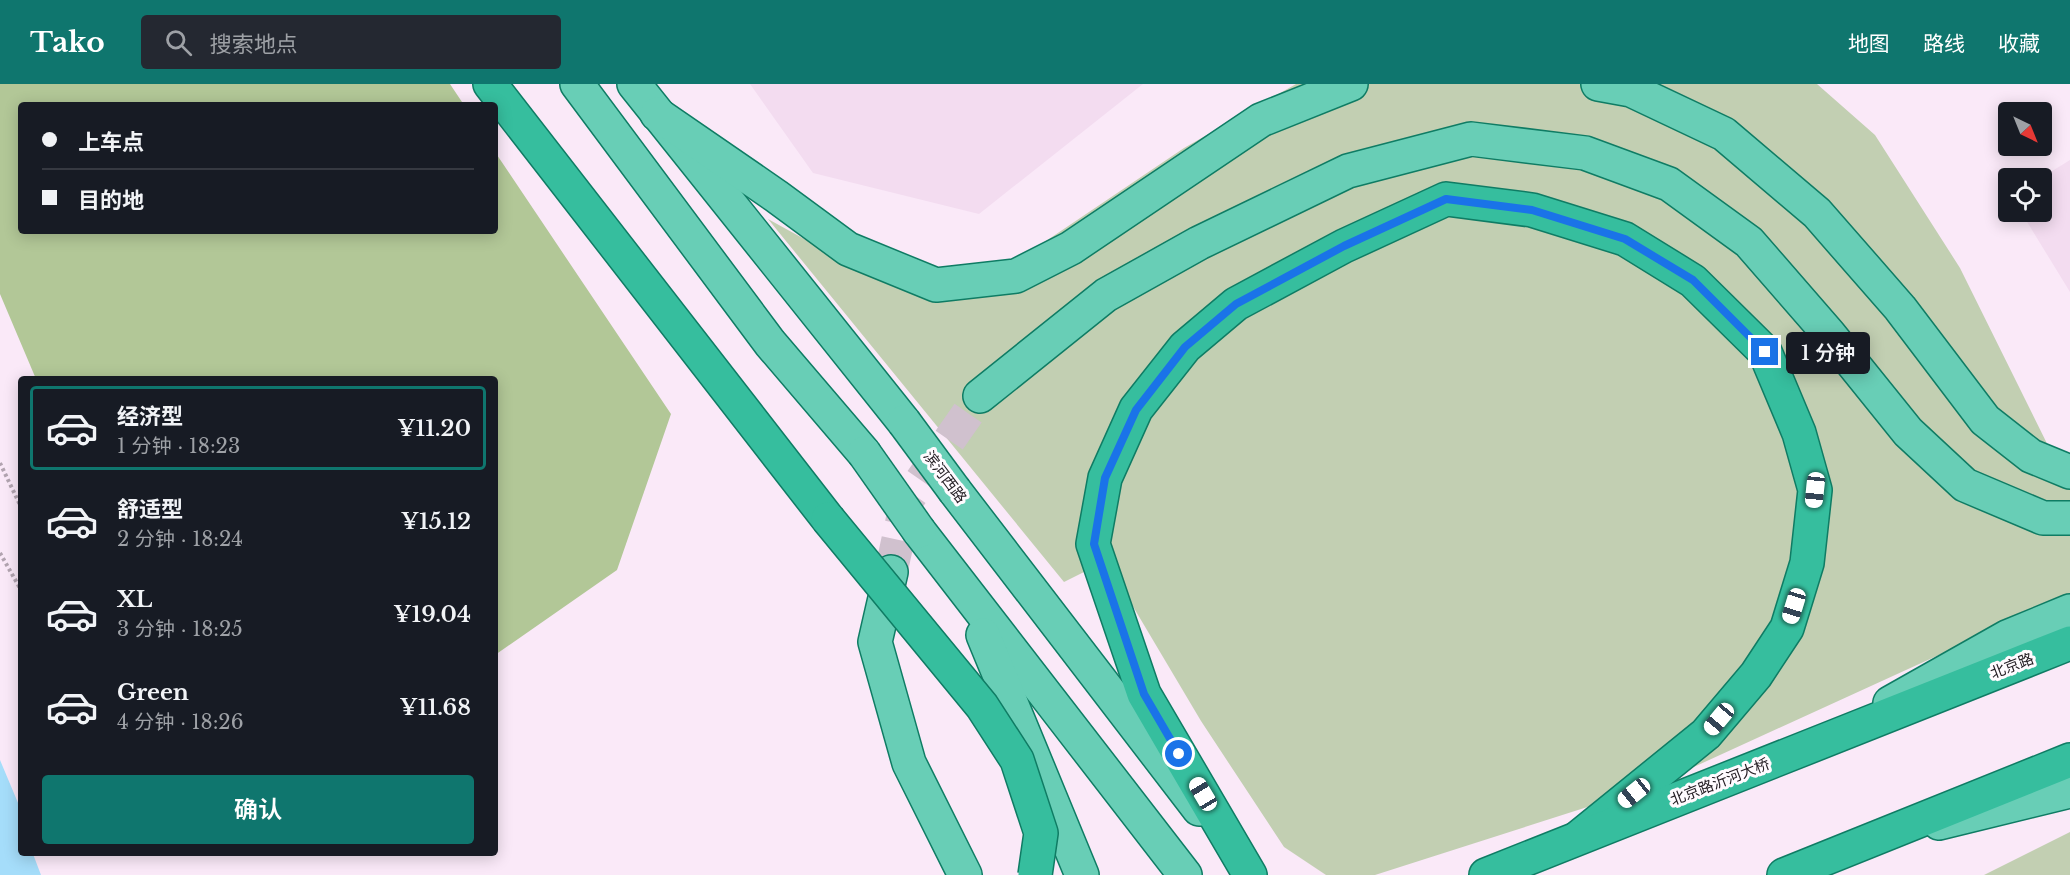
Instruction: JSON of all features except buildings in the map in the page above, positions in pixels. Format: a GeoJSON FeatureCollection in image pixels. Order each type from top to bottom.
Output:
{"type":"FeatureCollection","features":[{"type":"Feature","properties":{"kind":"highway"},"geometry":{"type":"LineString","coordinates":[[490,84],[828,519],[982,706],[1017,760],[1041,833],[1035,875]]}},
{"type":"Feature","properties":{"kind":"highway"},"geometry":{"type":"LineString","coordinates":[[1250,875],[1144,694],[1094,544],[1105,478],[1136,410],[1185,347],[1236,304],[1344,246],[1446,199],[1532,210],[1625,239],[1693,280],[1765,352],[1799,433],[1815,490],[1807,563],[1787,628],[1756,675],[1706,734],[1580,837]]}},
{"type":"Feature","properties":{"kind":"highway","name":"北京路"},"geometry":{"type":"LineString","coordinates":[[1954,688],[2070,643]]}},
{"type":"Feature","properties":{"kind":"highway","name":"北京路沂河大桥"},"geometry":{"type":"LineString","coordinates":[[1486,875],[1954,688]]}},
{"type":"Feature","properties":{"kind":"highway"},"geometry":{"type":"LineString","coordinates":[[1784,875],[2070,760]]}},
{"type":"Feature","properties":{"kind":"main road"},"geometry":{"type":"LineString","coordinates":[[577,84],[770,343],[864,453],[964,592],[1185,875]]}},
{"type":"Feature","properties":{"kind":"main road","name":"滨河西路"},"geometry":{"type":"LineString","coordinates":[[634,84],[904,422],[1250,875]]}},
{"type":"Feature","properties":{"kind":"main road"},"geometry":{"type":"LineString","coordinates":[[657,114],[848,249],[936,285],[1016,276],[1071,248],[1261,120],[1351,84]]}},
{"type":"Feature","properties":{"kind":"main road"},"geometry":{"type":"LineString","coordinates":[[1598,84],[1631,90],[1724,134],[1817,213],[1900,308],[1985,420],[2031,456],[2070,471]]}},
{"type":"Feature","properties":{"kind":"main road"},"geometry":{"type":"LineString","coordinates":[[980,396],[1107,295],[1199,243],[1348,171],[1471,139],[1584,153],[1670,184],[1749,242],[1829,334],[1908,432],[1965,485],[2043,518],[2070,518]]}},
{"type":"Feature","properties":{"kind":"main road"},"geometry":{"type":"LineString","coordinates":[[891,572],[875,642],[909,763],[965,875]]}},
{"type":"Feature","properties":{"kind":"main road"},"geometry":{"type":"LineString","coordinates":[[964,592],[1082,875]]}},
{"type":"Feature","properties":{"kind":"main road"},"geometry":{"type":"LineString","coordinates":[[1819,743],[2007,637],[2070,611]]}},
{"type":"Feature","properties":{"kind":"main road"},"geometry":{"type":"LineString","coordinates":[[1873,839],[2070,791]]}},
{"type":"Feature","properties":{"kind":"path"},"geometry":{"type":"LineString","coordinates":[[0,463],[18,501]]}},
{"type":"Feature","properties":{"kind":"path"},"geometry":{"type":"LineString","coordinates":[[0,553],[18,585]]}},
{"type":"Feature","properties":{"kind":"shaded area"},"geometry":{"type":"Polygon","coordinates":[[[750,84],[1143,84],[979,214],[813,173],[750,84]]]}},
{"type":"Feature","properties":{"kind":"shaded area"},"geometry":{"type":"Polygon","coordinates":[[[2070,160],[2070,292],[2027,222],[2052,222],[2052,171],[2070,160]]]}},
{"type":"Feature","properties":{"kind":"green space"},"geometry":{"type":"Polygon","coordinates":[[[0,84],[450,84],[462,102],[18,102],[18,234],[498,234],[498,156],[671,414],[617,570],[498,653],[498,376],[35,376],[0,294],[0,84]]]}},
{"type":"Feature","properties":{"kind":"green space"},"geometry":{"type":"Polygon","coordinates":[[[1296,84],[1817,84],[1875,135],[1960,268],[2070,490],[2070,595],[1650,787],[1375,875],[1326,875],[1284,847],[1201,721],[1106,561],[1064,582],[768,219],[837,257],[988,280],[1184,148],[1296,84]]]}},
{"type":"Feature","properties":{"kind":"green space"},"geometry":{"type":"Polygon","coordinates":[[[2070,832],[2070,875],[1984,875],[2070,832]]]}},
{"type":"Feature","properties":{"kind":"water"},"geometry":{"type":"Polygon","coordinates":[[[0,760],[18,803],[18,856],[34,856],[41,875],[0,875],[0,760]]]}},
{"type":"Feature","properties":{"kind":"tunnel"},"geometry":{"type":"LineString","coordinates":[[891,572],[906,502],[980,396]]}},
{"type":"Feature","properties":{"kind":"route"},"geometry":{"type":"LineString","coordinates":[[1179,754],[1144,694],[1094,544],[1105,478],[1136,410],[1185,347],[1236,304],[1344,246],[1446,199],[1532,210],[1625,239],[1693,280],[1765,352]]}}]}
